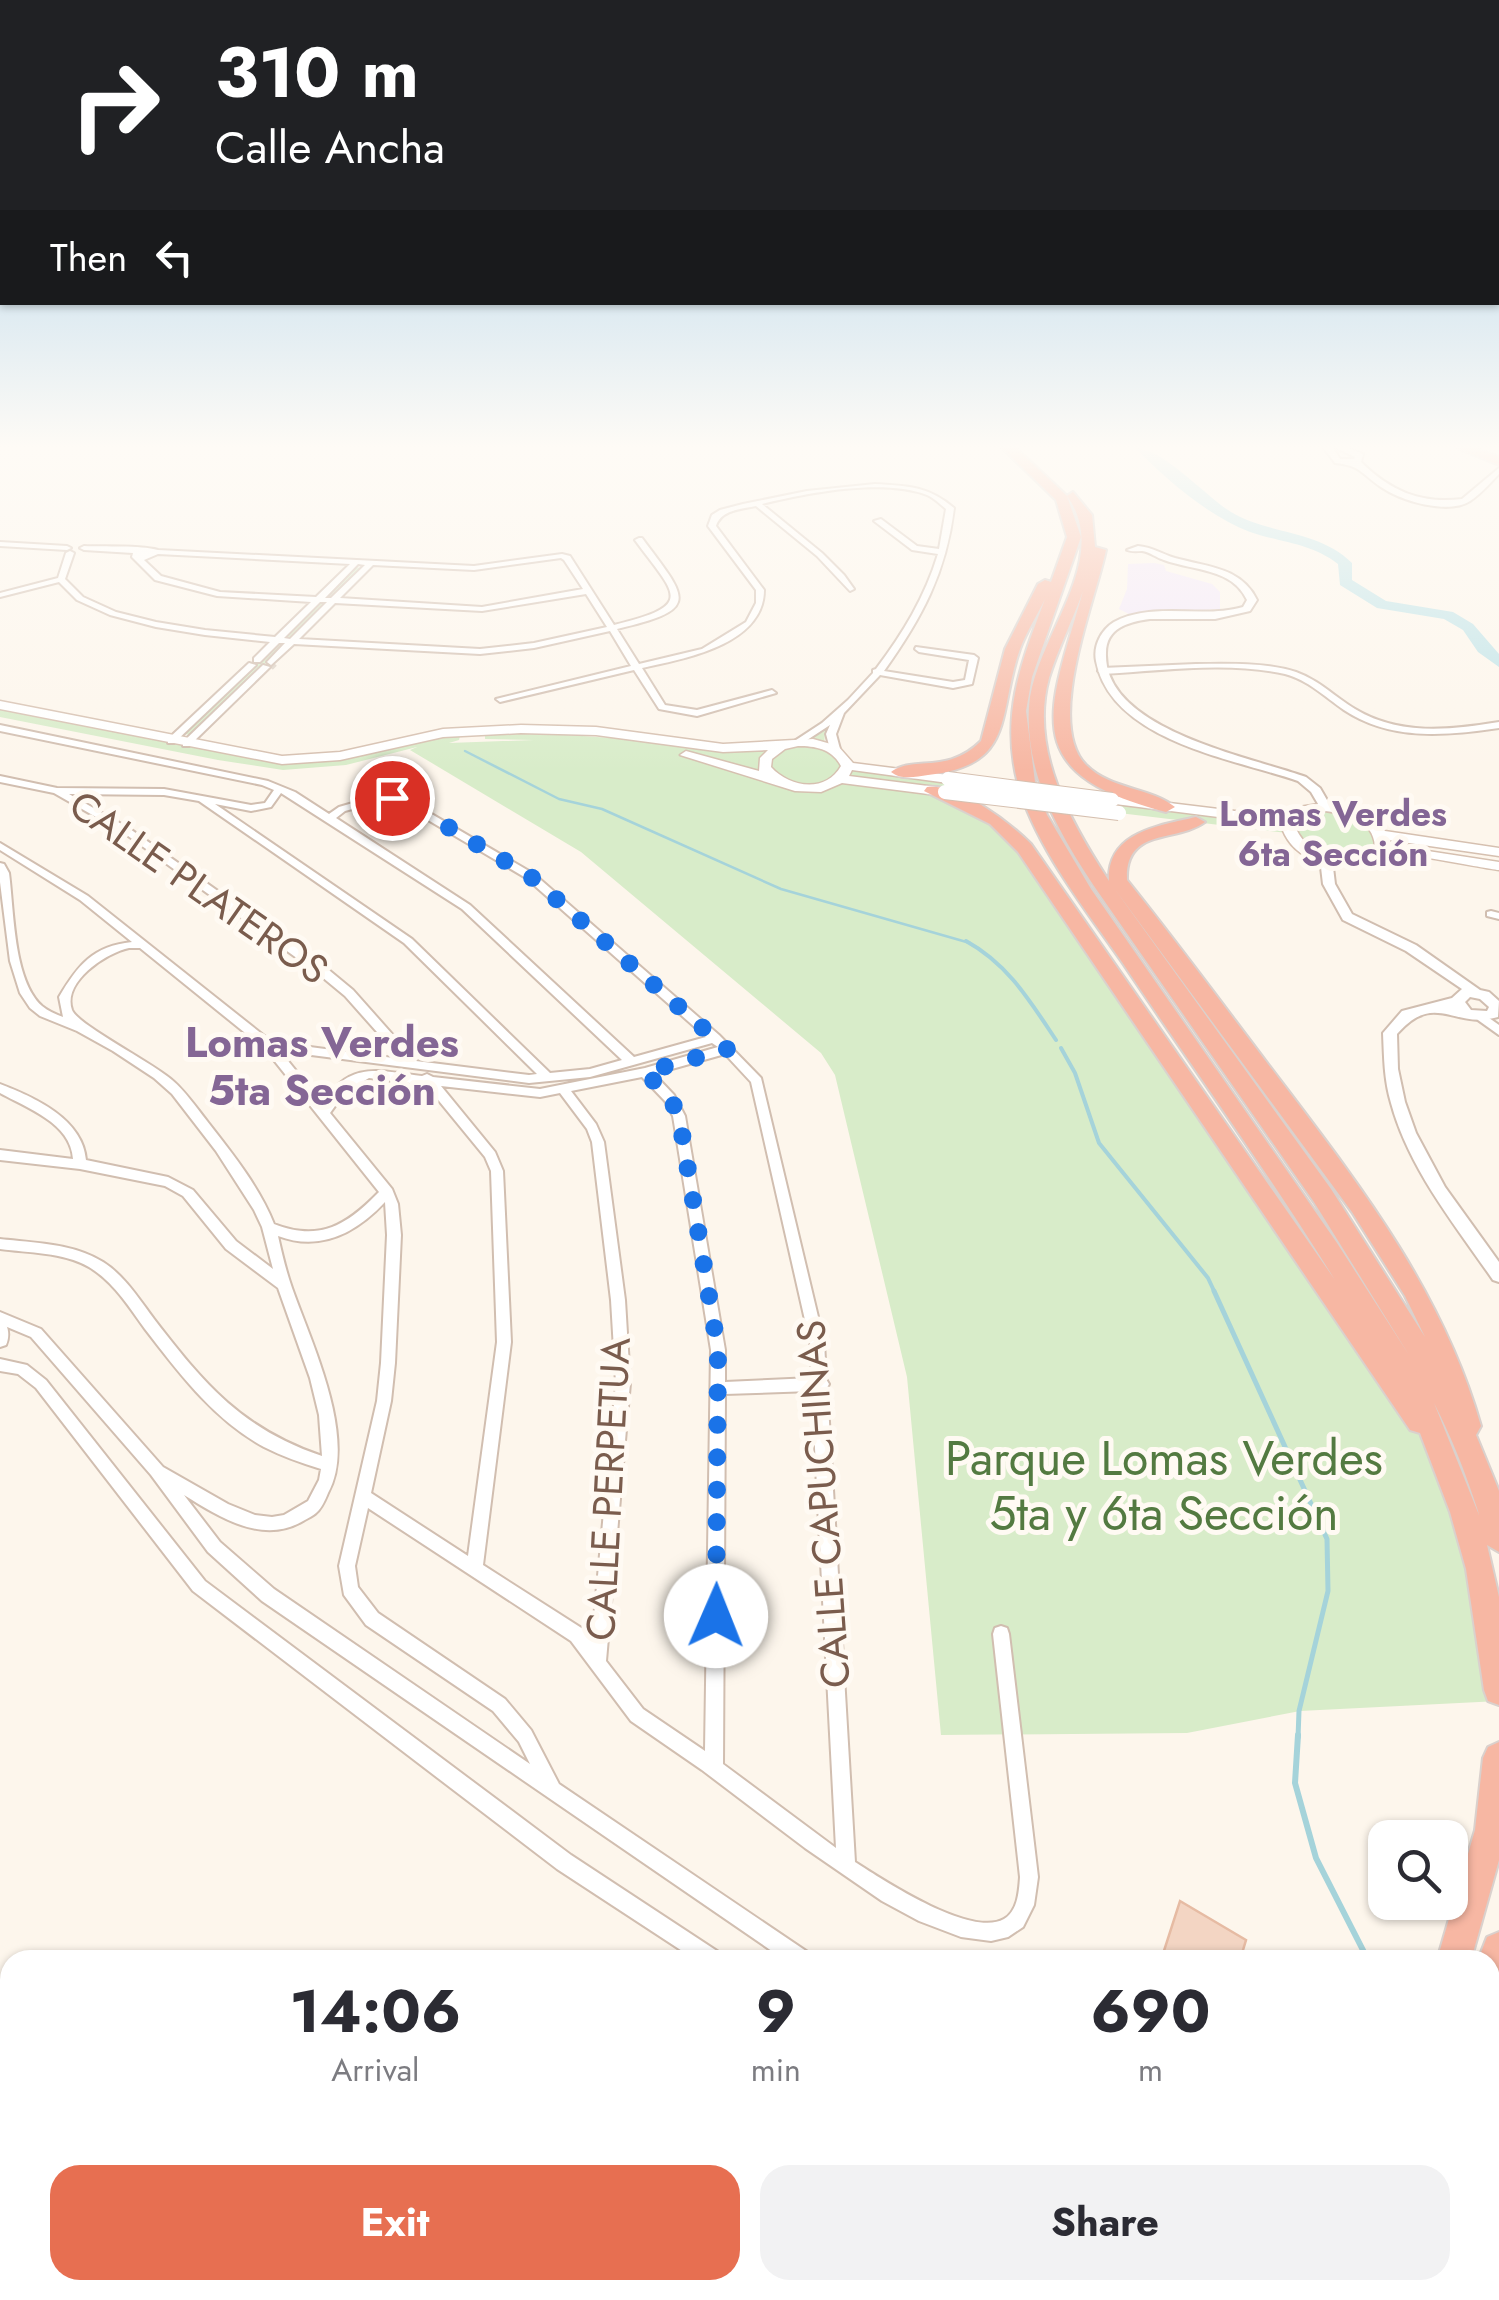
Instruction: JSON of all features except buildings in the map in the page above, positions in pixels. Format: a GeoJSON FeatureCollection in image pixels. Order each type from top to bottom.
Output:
{"type":"FeatureCollection","features":[{"type":"Feature","properties":{"kind":"highway"},"geometry":{"type":"LineString","coordinates":[[899,772],[956,765],[980,754],[990,742],[1013,649],[1056,555]]}},
{"type":"Feature","properties":{"kind":"highway"},"geometry":{"type":"LineString","coordinates":[[1067,555],[1024,678],[1018,711],[1026,782],[1038,816],[1082,890],[1415,1387],[1444,1458],[1480,1569],[1499,1690]]}},
{"type":"Feature","properties":{"kind":"highway"},"geometry":{"type":"LineString","coordinates":[[1085,555],[1040,683],[1037,714],[1040,756],[1064,823],[1110,895],[1361,1249],[1476,1458]]}},
{"type":"Feature","properties":{"kind":"highway"},"geometry":{"type":"LineString","coordinates":[[1099,555],[1094,584],[1062,687],[1059,721],[1065,752],[1097,783],[1122,795],[1166,807]]}},
{"type":"Feature","properties":{"kind":"highway"},"geometry":{"type":"LineString","coordinates":[[942,788],[1016,836],[1190,1096],[1293,1236],[1444,1458]]}},
{"type":"Feature","properties":{"kind":"highway"},"geometry":{"type":"LineString","coordinates":[[1196,822],[1162,830],[1125,847],[1115,869],[1118,881],[1327,1158],[1409,1280],[1460,1389],[1499,1539]]}},
{"type":"Feature","properties":{"kind":"highway"},"geometry":{"type":"LineString","coordinates":[[1457,1950],[1491,1830],[1499,1758]]}},
{"type":"Feature","properties":{"kind":"main road"},"geometry":{"type":"LineString","coordinates":[[0,705],[186,744],[302,761],[462,737],[556,729],[723,748],[798,742],[835,749],[844,772]]}},
{"type":"Feature","properties":{"kind":"main road"},"geometry":{"type":"LineString","coordinates":[[0,717],[280,771],[344,767],[462,737]]}},
{"type":"Feature","properties":{"kind":"main road"},"geometry":{"type":"LineString","coordinates":[[480,735],[700,757],[806,789],[826,786],[844,772],[899,772],[942,788]]}},
{"type":"Feature","properties":{"kind":"main road"},"geometry":{"type":"LineString","coordinates":[[771,778],[764,763],[781,746]]}},
{"type":"Feature","properties":{"kind":"main road"},"geometry":{"type":"LineString","coordinates":[[844,772],[942,788],[1115,806],[1166,807],[1288,828],[1302,848],[1326,859],[1362,860],[1382,841],[1499,852]]}},
{"type":"Feature","properties":{"kind":"main road"},"geometry":{"type":"LineString","coordinates":[[1115,806],[1196,822],[1288,828]]}},
{"type":"Feature","properties":{"kind":"main road"},"geometry":{"type":"LineString","coordinates":[[1288,828],[1294,814],[1325,807],[1360,816],[1382,841],[1499,866]]}},
{"type":"Feature","properties":{"kind":"street"},"geometry":{"type":"LineString","coordinates":[[61,579],[67,555]]}},
{"type":"Feature","properties":{"kind":"street"},"geometry":{"type":"LineString","coordinates":[[140,555],[147,570],[186,588],[318,600],[493,609],[587,591]]}},
{"type":"Feature","properties":{"kind":"street"},"geometry":{"type":"LineString","coordinates":[[223,555],[474,568],[531,561],[561,564],[574,571],[662,707],[674,712],[709,712],[772,692]]}},
{"type":"Feature","properties":{"kind":"street"},"geometry":{"type":"LineString","coordinates":[[61,579],[74,595],[139,620],[200,633],[293,642],[499,651],[651,619],[672,606],[676,599],[674,587],[651,555]]}},
{"type":"Feature","properties":{"kind":"street"},"geometry":{"type":"LineString","coordinates":[[500,699],[705,652],[749,623],[760,603],[760,590],[735,555]]}},
{"type":"Feature","properties":{"kind":"street"},"geometry":{"type":"LineString","coordinates":[[820,555],[850,589]]}},
{"type":"Feature","properties":{"kind":"street"},"geometry":{"type":"LineString","coordinates":[[798,742],[827,727],[876,672],[928,593],[942,555]]}},
{"type":"Feature","properties":{"kind":"street"},"geometry":{"type":"LineString","coordinates":[[1133,555],[1224,581],[1236,591],[1238,599],[1228,614]]}},
{"type":"Feature","properties":{"kind":"street"},"geometry":{"type":"LineString","coordinates":[[1160,555],[1234,578],[1245,586],[1252,600],[1247,609],[1228,614],[1200,619],[1138,618],[1121,622],[1105,634],[1100,649],[1104,674],[1122,702],[1157,727],[1206,749],[1302,780],[1316,790],[1325,807]]}},
{"type":"Feature","properties":{"kind":"street"},"geometry":{"type":"LineString","coordinates":[[186,744],[259,666],[277,640],[356,562]]}},
{"type":"Feature","properties":{"kind":"street"},"geometry":{"type":"LineString","coordinates":[[171,741],[293,642],[371,562]]}},
{"type":"Feature","properties":{"kind":"street"},"geometry":{"type":"LineString","coordinates":[[0,595],[61,579]]}},
{"type":"Feature","properties":{"kind":"street"},"geometry":{"type":"LineString","coordinates":[[876,672],[960,686],[969,682],[974,658],[919,650]]}},
{"type":"Feature","properties":{"kind":"street"},"geometry":{"type":"LineString","coordinates":[[1104,674],[1276,670],[1308,679],[1358,715],[1378,724],[1436,733],[1499,725]]}},
{"type":"Feature","properties":{"kind":"street"},"geometry":{"type":"LineString","coordinates":[[827,727],[835,749]]}},
{"type":"Feature","properties":{"kind":"street"},"geometry":{"type":"LineString","coordinates":[[0,728],[280,788],[466,907],[631,1061]]}},
{"type":"Feature","properties":{"kind":"street"},"geometry":{"type":"LineString","coordinates":[[0,779],[57,791]]}},
{"type":"Feature","properties":{"kind":"street","name":"CALLE PLATEROS"},"geometry":{"type":"LineString","coordinates":[[57,791],[164,792],[262,807],[274,800],[280,788]]}},
{"type":"Feature","properties":{"kind":"street","name":"CALLE PLATEROS"},"geometry":{"type":"LineString","coordinates":[[57,791],[127,832],[320,968],[349,993],[412,1063]]}},
{"type":"Feature","properties":{"kind":"street","name":"CALLE CAPUCHINAS"},"geometry":{"type":"LineString","coordinates":[[329,818],[342,809],[377,799],[403,800],[530,876],[721,1044],[757,1082],[818,1342],[846,1866]]}},
{"type":"Feature","properties":{"kind":"street"},"geometry":{"type":"LineString","coordinates":[[204,801],[408,941],[548,1078]]}},
{"type":"Feature","properties":{"kind":"street"},"geometry":{"type":"LineString","coordinates":[[0,846],[84,898],[269,1046],[387,1192],[392,1204],[394,1235],[388,1363],[348,1566],[350,1590],[372,1618],[499,1705],[525,1736],[554,1790]]}},
{"type":"Feature","properties":{"kind":"street"},"geometry":{"type":"LineString","coordinates":[[1326,859],[1325,873],[1347,917],[1411,948],[1482,1005]]}},
{"type":"Feature","properties":{"kind":"street"},"geometry":{"type":"LineString","coordinates":[[0,866],[17,972],[26,995],[36,1008],[78,1026],[173,1086],[243,1182],[268,1227],[284,1286],[319,1380],[332,1434],[329,1465],[312,1506],[298,1518],[280,1524],[254,1521],[226,1510],[156,1470]]}},
{"type":"Feature","properties":{"kind":"street"},"geometry":{"type":"LineString","coordinates":[[78,1026],[66,1014],[65,997],[88,962],[100,952],[123,943],[145,945]]}},
{"type":"Feature","properties":{"kind":"street"},"geometry":{"type":"LineString","coordinates":[[1482,1005],[1431,1008],[1407,1014],[1390,1033],[1400,1118],[1415,1152],[1499,1276]]}},
{"type":"Feature","properties":{"kind":"street"},"geometry":{"type":"LineString","coordinates":[[269,1046],[548,1078],[721,1044]]}},
{"type":"Feature","properties":{"kind":"street"},"geometry":{"type":"LineString","coordinates":[[324,1114],[336,1090],[350,1079],[387,1073],[540,1093],[645,1072],[721,1044]]}},
{"type":"Feature","properties":{"kind":"street"},"geometry":{"type":"LineString","coordinates":[[645,1072],[670,1098],[679,1116],[718,1350],[714,1767]]}},
{"type":"Feature","properties":{"kind":"street"},"geometry":{"type":"LineString","coordinates":[[427,1078],[491,1155],[497,1171],[504,1342],[475,1567]]}},
{"type":"Feature","properties":{"kind":"street"},"geometry":{"type":"LineString","coordinates":[[0,1088],[66,1127],[78,1140],[80,1164]]}},
{"type":"Feature","properties":{"kind":"street","name":"CALLE PERPETUA"},"geometry":{"type":"LineString","coordinates":[[564,1090],[592,1126],[598,1142],[618,1300],[623,1383],[598,1660]]}},
{"type":"Feature","properties":{"kind":"street"},"geometry":{"type":"LineString","coordinates":[[0,1154],[80,1164],[168,1182],[188,1193],[232,1245],[284,1286]]}},
{"type":"Feature","properties":{"kind":"street"},"geometry":{"type":"LineString","coordinates":[[268,1227],[294,1237],[333,1236],[352,1227],[387,1192]]}},
{"type":"Feature","properties":{"kind":"street"},"geometry":{"type":"LineString","coordinates":[[0,1244],[96,1264],[116,1282],[210,1400],[244,1430],[290,1454],[329,1465]]}},
{"type":"Feature","properties":{"kind":"street"},"geometry":{"type":"LineString","coordinates":[[0,1318],[36,1333],[156,1470],[214,1548],[268,1595],[787,1950]]}},
{"type":"Feature","properties":{"kind":"street"},"geometry":{"type":"LineString","coordinates":[[0,1330],[0,1340]]}},
{"type":"Feature","properties":{"kind":"street"},"geometry":{"type":"LineString","coordinates":[[0,1365],[22,1369],[41,1384],[199,1586],[564,1862],[698,1950]]}},
{"type":"Feature","properties":{"kind":"street"},"geometry":{"type":"LineString","coordinates":[[720,1388],[822,1384]]}},
{"type":"Feature","properties":{"kind":"street"},"geometry":{"type":"LineString","coordinates":[[364,1498],[576,1635],[637,1715],[846,1866],[940,1920],[970,1930],[993,1932],[1012,1925],[1027,1905],[1029,1877],[1001,1634]]}},
{"type":"Feature","properties":{"kind":"shaded area"},"geometry":{"type":"Polygon","coordinates":[[[1128,564],[1164,565],[1166,571],[1212,584],[1220,592],[1220,609],[1131,615],[1119,609],[1127,589],[1128,564]]]}},
{"type":"Feature","properties":{"kind":"green space"},"geometry":{"type":"Polygon","coordinates":[[[354,567],[362,568],[193,735],[184,734],[354,567]]]}},
{"type":"Feature","properties":{"kind":"green space","name":"Parque Lomas Verdes 5ta y 6ta Sección"},"geometry":{"type":"Polygon","coordinates":[[[0,707],[280,763],[348,757],[460,736],[449,743],[534,740],[485,739],[485,733],[522,733],[777,748],[765,774],[814,789],[847,767],[946,781],[944,789],[933,791],[996,821],[1444,1458],[1499,1701],[1300,1711],[1187,1733],[941,1735],[907,1377],[835,1075],[821,1053],[581,852],[410,750],[417,747],[346,765],[283,770],[0,717],[0,707]]]}},
{"type":"Feature","properties":{"kind":"green space"},"geometry":{"type":"Polygon","coordinates":[[[825,730],[824,748],[839,757],[842,769],[825,781],[810,785],[773,777],[768,760],[825,730]]]}},
{"type":"Feature","properties":{"kind":"green space"},"geometry":{"type":"Polygon","coordinates":[[[1112,800],[1287,822],[1287,833],[1119,813],[1112,800]]]}},
{"type":"Feature","properties":{"kind":"green space"},"geometry":{"type":"Polygon","coordinates":[[[1307,810],[1345,811],[1373,826],[1380,848],[1345,858],[1312,847],[1290,833],[1296,816],[1307,810]]]}},
{"type":"Feature","properties":{"kind":"waterway"},"geometry":{"type":"LineString","coordinates":[[1335,555],[1345,563],[1345,582],[1382,605],[1448,615],[1468,627],[1483,649],[1499,662]]}},
{"type":"Feature","properties":{"kind":"waterway"},"geometry":{"type":"LineString","coordinates":[[465,751],[559,799],[602,809],[781,889],[969,943]]}},
{"type":"Feature","properties":{"kind":"waterway"},"geometry":{"type":"LineString","coordinates":[[969,943],[1006,972],[1056,1040]]}},
{"type":"Feature","properties":{"kind":"waterway"},"geometry":{"type":"LineString","coordinates":[[1061,1048],[1075,1073],[1099,1143],[1208,1278],[1215,1293]]}},
{"type":"Feature","properties":{"kind":"waterway"},"geometry":{"type":"LineString","coordinates":[[1214,1291],[1327,1539],[1328,1591],[1299,1711],[1298,1738]]}},
{"type":"Feature","properties":{"kind":"waterway"},"geometry":{"type":"LineString","coordinates":[[1298,1735],[1295,1783],[1316,1858],[1363,1950]]}},
{"type":"Feature","properties":{"kind":"tunnel"},"geometry":{"type":"LineString","coordinates":[[270,667],[274,663]]}},
{"type":"Feature","properties":{"kind":"district","name":"Lomas Verdes 6ta Sección"},"geometry":{"type":"Point","coordinates":[1333,834]}},
{"type":"Feature","properties":{"kind":"district","name":"Lomas Verdes 5ta Sección"},"geometry":{"type":"Point","coordinates":[322,1066]}},
{"type":"Feature","properties":{"kind":"route"},"geometry":{"type":"LineString","coordinates":[[392,798],[403,800],[530,876],[727,1049],[645,1072],[670,1098],[679,1116],[718,1350],[716,1616]]}}]}
